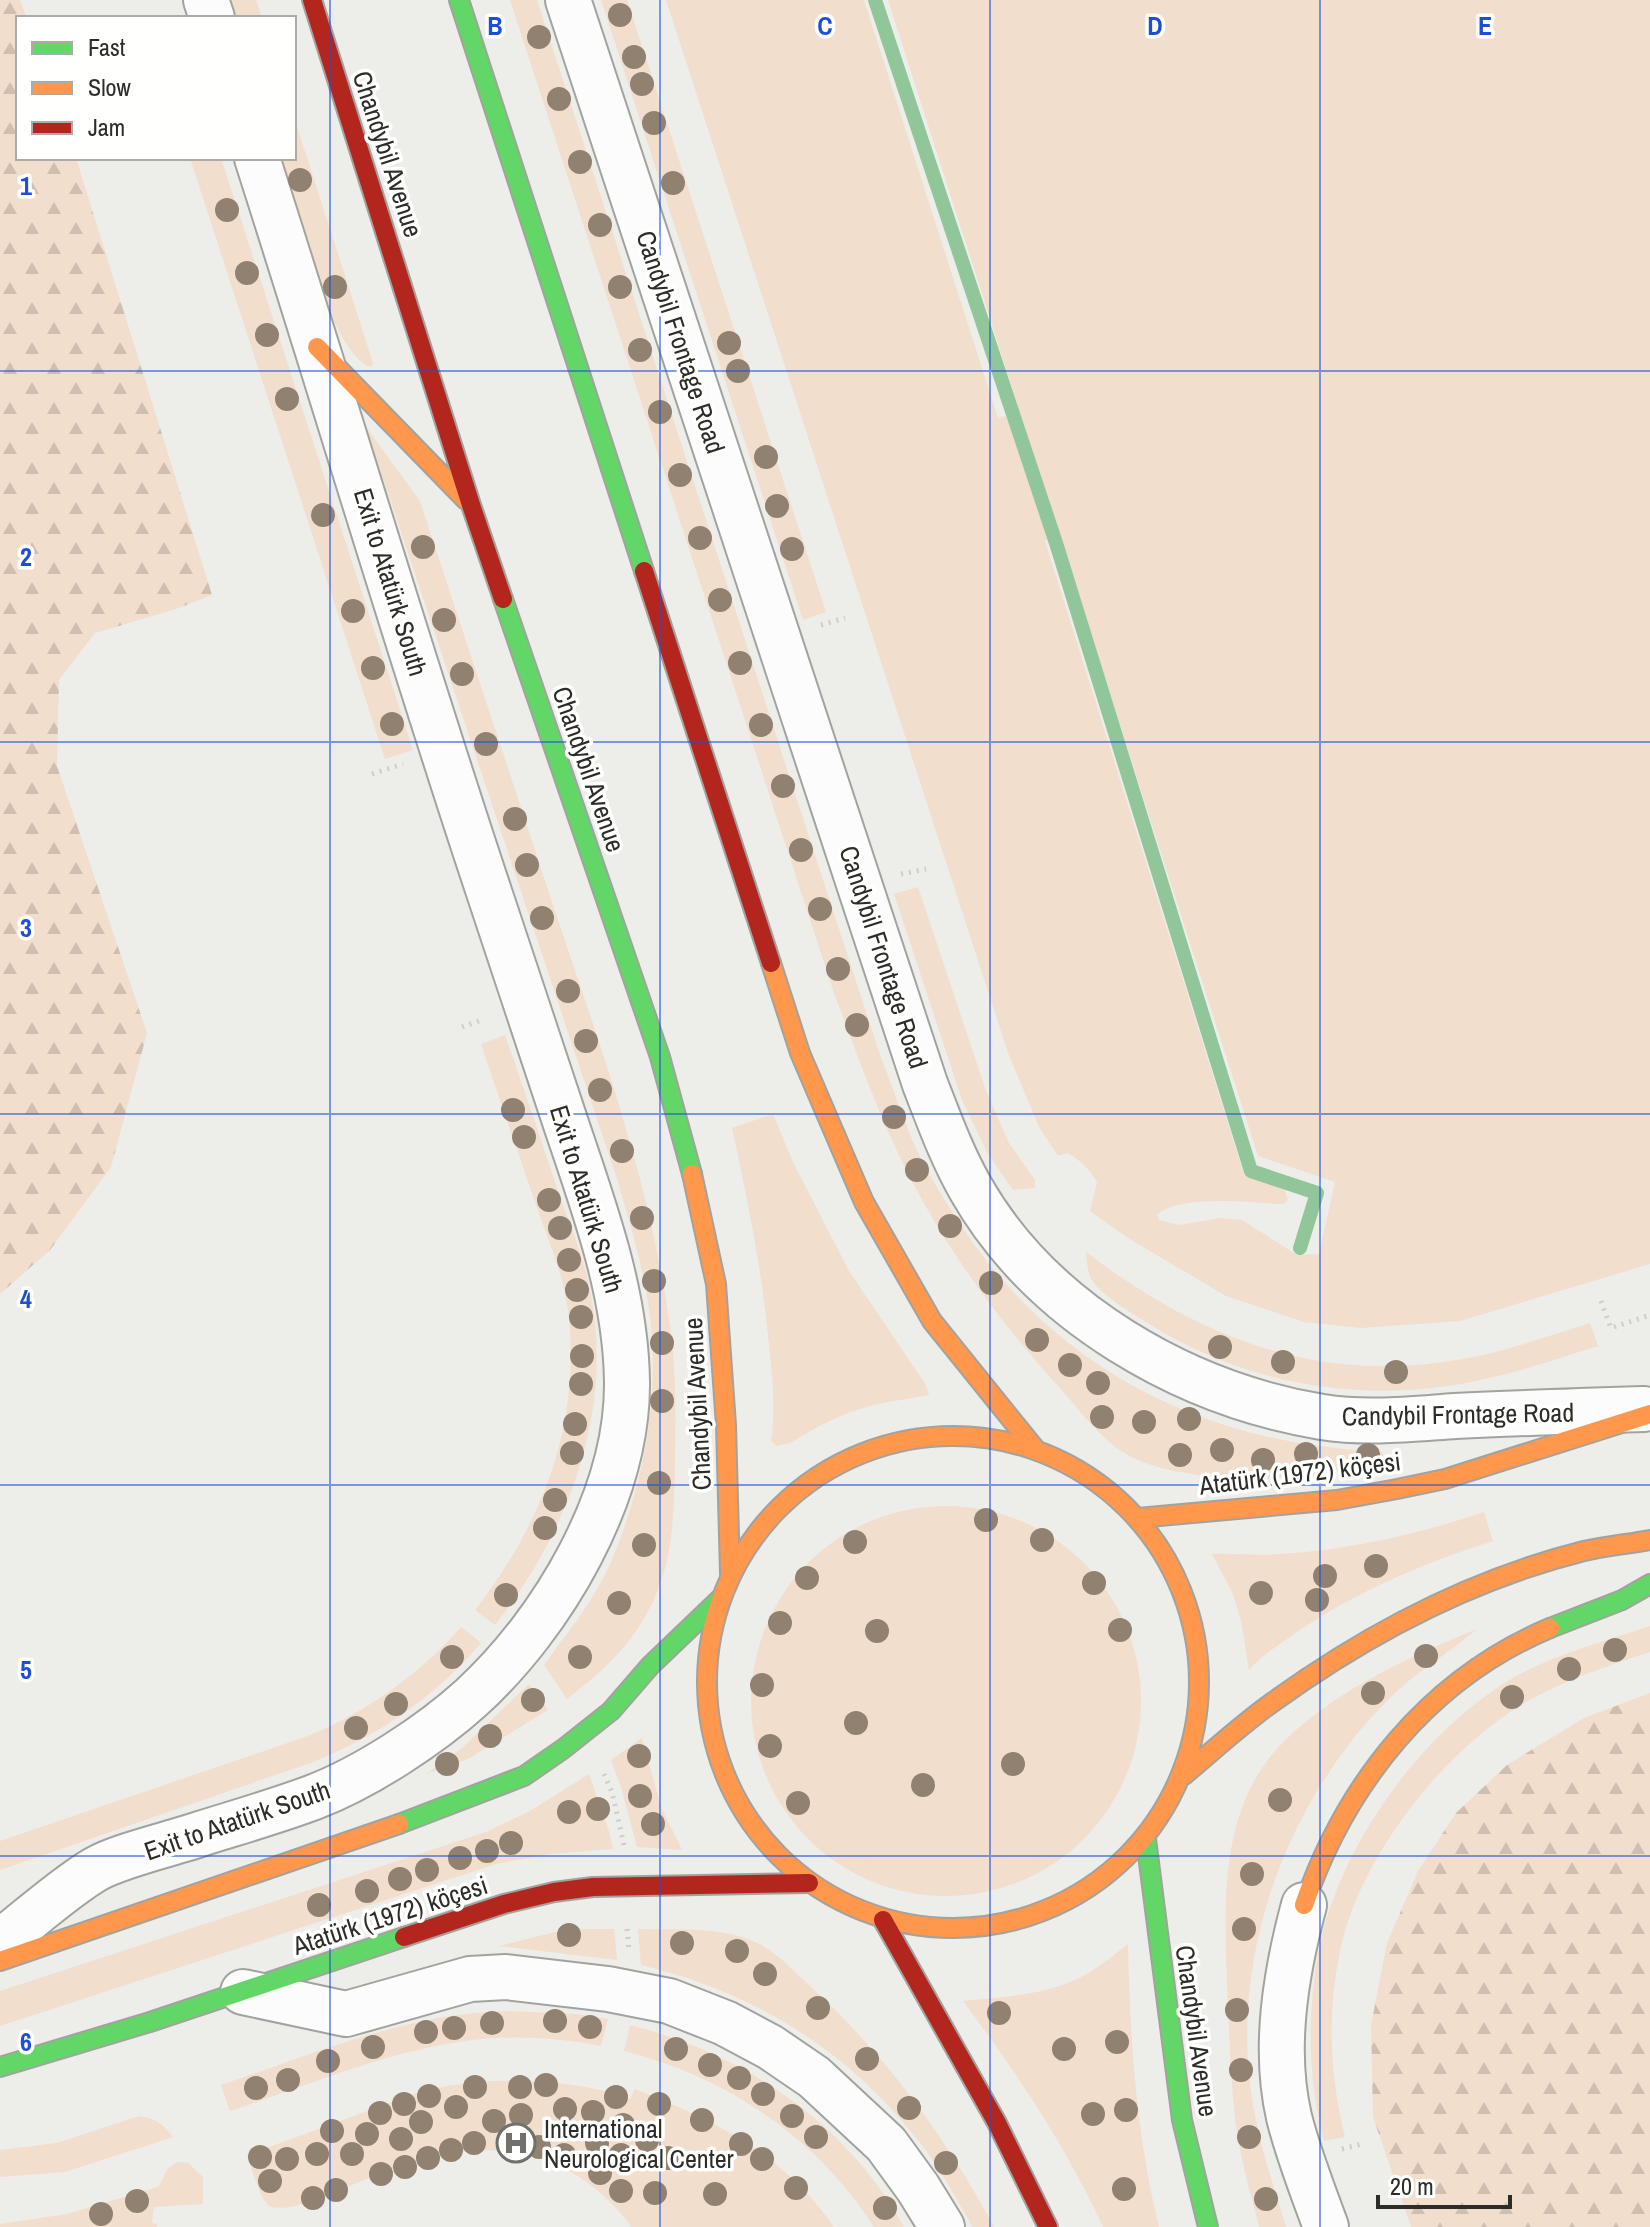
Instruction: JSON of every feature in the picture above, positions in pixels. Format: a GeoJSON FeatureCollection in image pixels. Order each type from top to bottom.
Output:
{"type":"FeatureCollection","features":[{"type":"Feature","properties":{"kind":"main road","name":"Chandybil Avenue"},"geometry":{"type":"LineString","coordinates":[[312,0],[471,505],[660,1057],[690,1163],[716,1284],[726,1425],[730,1573]]}},
{"type":"Feature","properties":{"kind":"main road"},"geometry":{"type":"LineString","coordinates":[[459,0],[800,1053],[864,1202],[932,1321],[1036,1450]]}},
{"type":"Feature","properties":{"kind":"main road"},"geometry":{"type":"LineString","coordinates":[[317,347],[471,505]]}},
{"type":"Feature","properties":{"kind":"main road","name":"Atatürk (1972) köçesi"},"geometry":{"type":"LineString","coordinates":[[1138,1518],[1337,1500],[1409,1487],[1445,1479],[1650,1412]]}},
{"type":"Feature","properties":{"kind":"main road"},"geometry":{"type":"LineString","coordinates":[[966,1435],[1036,1450],[1091,1477],[1138,1518],[1176,1575],[1197,1640],[1200,1709],[1184,1775],[1146,1839],[1093,1888],[1027,1919],[955,1930],[883,1920],[845,1905],[809,1883],[762,1840],[729,1785],[709,1724],[706,1661],[720,1599],[730,1573],[771,1514],[827,1469],[894,1442],[966,1435]]}},
{"type":"Feature","properties":{"kind":"main road"},"geometry":{"type":"LineString","coordinates":[[1184,1775],[1273,1702],[1391,1626],[1461,1591],[1512,1573],[1586,1551],[1650,1540]]}},
{"type":"Feature","properties":{"kind":"main road"},"geometry":{"type":"LineString","coordinates":[[1304,1905],[1331,1836],[1362,1783],[1383,1756],[1432,1707],[1483,1665],[1528,1638],[1650,1584]]}},
{"type":"Feature","properties":{"kind":"main road"},"geometry":{"type":"LineString","coordinates":[[0,1961],[375,1833],[524,1776],[611,1711],[650,1666],[720,1599]]}},
{"type":"Feature","properties":{"kind":"main road","name":"Chandybil Avenue"},"geometry":{"type":"LineString","coordinates":[[1146,1839],[1182,2120],[1208,2227]]}},
{"type":"Feature","properties":{"kind":"main road","name":"Atatürk (1972) köçesi"},"geometry":{"type":"LineString","coordinates":[[0,2067],[243,1992],[491,1908],[554,1892],[593,1887],[809,1883]]}},
{"type":"Feature","properties":{"kind":"main road"},"geometry":{"type":"LineString","coordinates":[[883,1920],[997,2123],[1048,2227]]}},
{"type":"Feature","properties":{"kind":"street","name":"Candybil Frontage Road"},"geometry":{"type":"LineString","coordinates":[[568,0],[925,1084],[944,1135],[972,1190],[1002,1234],[1045,1282],[1092,1322],[1150,1360],[1261,1403],[1323,1417],[1383,1421],[1650,1412]]}},
{"type":"Feature","properties":{"kind":"street"},"geometry":{"type":"LineString","coordinates":[[258,160],[317,347]]}},
{"type":"Feature","properties":{"kind":"street","name":"Exit to Atatürk South"},"geometry":{"type":"LineString","coordinates":[[0,1942],[98,1868],[319,1795],[376,1765],[471,1697],[521,1642],[569,1576],[597,1523],[624,1423],[627,1384],[623,1340],[617,1296],[599,1222],[467,828],[317,347]]}},
{"type":"Feature","properties":{"kind":"street"},"geometry":{"type":"LineString","coordinates":[[1304,1905],[1287,1986],[1283,2072],[1288,2114],[1326,2227]]}},
{"type":"Feature","properties":{"kind":"street"},"geometry":{"type":"LineString","coordinates":[[243,1992],[346,2014],[470,1979],[506,1977],[608,1989],[669,2001],[725,2023],[770,2047],[814,2077],[886,2144],[942,2227]]}},
{"type":"Feature","properties":{"kind":"path"},"geometry":{"type":"LineString","coordinates":[[824,633],[821,625],[845,618]]}},
{"type":"Feature","properties":{"kind":"path"},"geometry":{"type":"LineString","coordinates":[[372,774],[403,764],[406,774]]}},
{"type":"Feature","properties":{"kind":"path"},"geometry":{"type":"LineString","coordinates":[[899,866],[902,875],[926,869]]}},
{"type":"Feature","properties":{"kind":"path"},"geometry":{"type":"LineString","coordinates":[[462,1027],[486,1019],[483,1010]]}},
{"type":"Feature","properties":{"kind":"path"},"geometry":{"type":"LineString","coordinates":[[1601,1301],[1611,1328],[1650,1315]]}},
{"type":"Feature","properties":{"kind":"path"},"geometry":{"type":"LineString","coordinates":[[602,1769],[612,1792],[625,1850]]}},
{"type":"Feature","properties":{"kind":"green space"},"geometry":{"type":"Polygon","coordinates":[[[0,0],[20,0],[26,16],[16,16],[16,160],[77,160],[212,595],[95,633],[59,680],[57,766],[147,1033],[111,1167],[50,1250],[0,1294],[0,0]]]}},
{"type":"Feature","properties":{"kind":"green space"},"geometry":{"type":"Polygon","coordinates":[[[230,0],[256,0],[261,16],[234,16],[230,0]]]}},
{"type":"Feature","properties":{"kind":"green space"},"geometry":{"type":"Polygon","coordinates":[[[510,0],[537,0],[880,1055],[915,1146],[936,1186],[999,1275],[1042,1320],[1089,1358],[1141,1390],[1196,1415],[1254,1434],[1316,1446],[1379,1451],[1384,1459],[1326,1474],[1214,1477],[1148,1464],[1123,1452],[1089,1422],[1011,1331],[946,1240],[909,1175],[885,1123],[833,990],[510,0]]]}},
{"type":"Feature","properties":{"kind":"green space"},"geometry":{"type":"Polygon","coordinates":[[[601,0],[627,0],[826,612],[803,620],[601,0]]]}},
{"type":"Feature","properties":{"kind":"green space"},"geometry":{"type":"Polygon","coordinates":[[[666,0],[864,0],[998,418],[1017,413],[1057,537],[1045,541],[1243,1171],[1284,1188],[1288,1200],[1283,1204],[1218,1201],[1184,1204],[1157,1214],[1159,1220],[1179,1225],[1221,1218],[1242,1220],[1297,1255],[1319,1254],[1335,1182],[1258,1156],[888,0],[1650,0],[1650,1264],[1460,1321],[1361,1328],[1304,1322],[1226,1296],[1128,1238],[1090,1211],[1097,1182],[1076,1158],[1067,1153],[1058,1156],[1039,1127],[1008,1053],[666,0]]]}},
{"type":"Feature","properties":{"kind":"green space"},"geometry":{"type":"Polygon","coordinates":[[[296,123],[373,363],[371,367],[356,356],[341,335],[304,239],[281,160],[296,160],[296,123]]]}},
{"type":"Feature","properties":{"kind":"green space"},"geometry":{"type":"Polygon","coordinates":[[[191,160],[222,160],[413,750],[385,759],[191,160]]]}},
{"type":"Feature","properties":{"kind":"green space"},"geometry":{"type":"Polygon","coordinates":[[[366,427],[420,501],[620,1109],[649,1217],[670,1327],[675,1439],[673,1519],[666,1566],[654,1600],[624,1647],[567,1699],[544,1665],[605,1576],[632,1503],[650,1410],[653,1347],[650,1316],[636,1247],[617,1179],[366,427]]]}},
{"type":"Feature","properties":{"kind":"green space"},"geometry":{"type":"Polygon","coordinates":[[[918,887],[986,1091],[1009,1143],[1035,1180],[1035,1187],[1013,1190],[988,1154],[962,1100],[894,894],[918,887]]]}},
{"type":"Feature","properties":{"kind":"green space"},"geometry":{"type":"Polygon","coordinates":[[[505,1035],[584,1266],[596,1335],[596,1380],[590,1424],[564,1510],[521,1589],[495,1625],[475,1610],[520,1542],[552,1469],[563,1431],[571,1351],[568,1310],[559,1270],[481,1044],[505,1035]]]}},
{"type":"Feature","properties":{"kind":"green space"},"geometry":{"type":"Polygon","coordinates":[[[773,1114],[793,1162],[849,1271],[926,1385],[929,1395],[850,1412],[790,1443],[777,1446],[771,1441],[773,1388],[762,1283],[732,1128],[773,1114]]]}},
{"type":"Feature","properties":{"kind":"green space"},"geometry":{"type":"Polygon","coordinates":[[[1086,1252],[1175,1310],[1221,1332],[1268,1349],[1316,1360],[1367,1366],[1419,1365],[1488,1354],[1590,1323],[1598,1346],[1510,1373],[1438,1387],[1395,1391],[1310,1385],[1228,1363],[1188,1346],[1151,1325],[1117,1303],[1094,1283],[1088,1270],[1086,1252]]]}},
{"type":"Feature","properties":{"kind":"green space"},"geometry":{"type":"Polygon","coordinates":[[[946,1506],[984,1510],[1021,1521],[1054,1539],[1084,1563],[1108,1593],[1126,1626],[1137,1663],[1141,1701],[1137,1739],[1126,1776],[1108,1809],[1084,1839],[1054,1863],[1021,1881],[984,1892],[946,1896],[908,1892],[871,1881],[838,1863],[808,1839],[784,1809],[766,1776],[755,1739],[751,1701],[755,1663],[766,1626],[784,1593],[808,1563],[838,1539],[871,1521],[908,1510],[946,1506]]]}},
{"type":"Feature","properties":{"kind":"green space"},"geometry":{"type":"Polygon","coordinates":[[[1484,1512],[1493,1541],[1367,1591],[1278,1645],[1249,1670],[1241,1620],[1232,1592],[1212,1554],[1271,1555],[1358,1545],[1484,1512]]]}},
{"type":"Feature","properties":{"kind":"green space"},"geometry":{"type":"Polygon","coordinates":[[[1650,1626],[1650,1652],[1556,1687],[1495,1723],[1435,1779],[1384,1846],[1364,1883],[1339,1956],[1333,2001],[1332,2046],[1336,2092],[1345,2137],[1324,2141],[1315,2095],[1311,2048],[1318,1954],[1343,1875],[1386,1799],[1443,1732],[1508,1681],[1578,1650],[1650,1626]]]}},
{"type":"Feature","properties":{"kind":"green space"},"geometry":{"type":"Polygon","coordinates":[[[461,1627],[481,1643],[425,1697],[360,1740],[313,1762],[0,1870],[0,1841],[305,1737],[348,1717],[409,1677],[461,1627]]]}},
{"type":"Feature","properties":{"kind":"green space"},"geometry":{"type":"Polygon","coordinates":[[[1477,1629],[1401,1687],[1357,1735],[1326,1777],[1300,1822],[1279,1870],[1263,1919],[1252,1970],[1247,2022],[1254,2112],[1286,2227],[1259,2227],[1242,2161],[1236,2122],[1227,1974],[1228,1872],[1242,1807],[1256,1777],[1276,1750],[1319,1711],[1370,1679],[1477,1629]]]}},
{"type":"Feature","properties":{"kind":"green space"},"geometry":{"type":"Polygon","coordinates":[[[529,1684],[548,1710],[468,1759],[426,1774],[462,1748],[529,1684]]]}},
{"type":"Feature","properties":{"kind":"green space"},"geometry":{"type":"Polygon","coordinates":[[[1650,1693],[1650,2227],[1411,2227],[1373,2117],[1371,2025],[1387,1943],[1418,1871],[1456,1813],[1507,1765],[1584,1718],[1650,1693]]]}},
{"type":"Feature","properties":{"kind":"green space"},"geometry":{"type":"Polygon","coordinates":[[[642,1738],[661,1807],[682,1850],[637,1847],[611,1760],[642,1738]]]}},
{"type":"Feature","properties":{"kind":"green space"},"geometry":{"type":"Polygon","coordinates":[[[589,1774],[613,1849],[550,1854],[496,1864],[0,2026],[0,1991],[486,1832],[530,1811],[589,1774]]]}},
{"type":"Feature","properties":{"kind":"green space"},"geometry":{"type":"Polygon","coordinates":[[[614,1929],[617,1960],[499,1946],[555,1932],[614,1929]]]}},
{"type":"Feature","properties":{"kind":"green space"},"geometry":{"type":"Polygon","coordinates":[[[638,1929],[696,1930],[740,1936],[761,1945],[783,1961],[838,2013],[889,2069],[956,2161],[994,2227],[973,2227],[925,2149],[889,2107],[828,2051],[759,2008],[682,1976],[641,1965],[638,1929]]]}},
{"type":"Feature","properties":{"kind":"green space"},"geometry":{"type":"Polygon","coordinates":[[[1128,1944],[1136,2086],[1145,2157],[1159,2227],[1103,2227],[1073,2167],[1039,2110],[963,2001],[1057,1987],[1085,1975],[1128,1944]]]}},
{"type":"Feature","properties":{"kind":"green space"},"geometry":{"type":"Polygon","coordinates":[[[470,2013],[576,2014],[608,2019],[601,2046],[520,2038],[488,2038],[441,2045],[350,2070],[230,2111],[221,2085],[397,2027],[470,2013]]]}},
{"type":"Feature","properties":{"kind":"green space"},"geometry":{"type":"Polygon","coordinates":[[[630,2025],[672,2037],[713,2054],[752,2074],[788,2098],[822,2125],[853,2156],[881,2190],[904,2227],[874,2227],[825,2165],[766,2115],[733,2094],[662,2062],[624,2051],[630,2025]]]}},
{"type":"Feature","properties":{"kind":"green space","name":"International Neurological Center"},"geometry":{"type":"Polygon","coordinates":[[[492,2081],[562,2084],[596,2089],[630,2099],[635,2089],[664,2101],[720,2127],[770,2160],[815,2202],[834,2227],[632,2227],[581,2178],[527,2155],[473,2151],[421,2160],[294,2206],[269,2206],[261,2195],[247,2155],[417,2093],[492,2081]]]}},
{"type":"Feature","properties":{"kind":"green space"},"geometry":{"type":"Polygon","coordinates":[[[139,2116],[158,2122],[173,2137],[65,2172],[0,2177],[0,2150],[57,2143],[139,2116]]]}},
{"type":"Feature","properties":{"kind":"green space"},"geometry":{"type":"Polygon","coordinates":[[[178,2162],[188,2163],[203,2177],[203,2204],[154,2207],[152,2223],[157,2227],[0,2227],[0,2224],[67,2214],[154,2188],[159,2186],[168,2168],[178,2162]]]}},
{"type":"Feature","properties":{"kind":"waterway"},"geometry":{"type":"LineString","coordinates":[[875,0],[1056,543],[1251,1171],[1317,1193],[1300,1248]]}},
{"type":"Feature","properties":{"kind":"traffic: fast"},"geometry":{"type":"LineString","coordinates":[[459,0],[644,571]]}},
{"type":"Feature","properties":{"kind":"traffic: fast"},"geometry":{"type":"LineString","coordinates":[[503,599],[660,1057],[692,1174]]}},
{"type":"Feature","properties":{"kind":"traffic: fast"},"geometry":{"type":"LineString","coordinates":[[1550,1628],[1622,1600],[1650,1584]]}},
{"type":"Feature","properties":{"kind":"traffic: fast"},"geometry":{"type":"LineString","coordinates":[[399,1824],[524,1776],[563,1749],[611,1711],[650,1666],[720,1599]]}},
{"type":"Feature","properties":{"kind":"traffic: fast"},"geometry":{"type":"LineString","coordinates":[[1146,1839],[1182,2120],[1208,2227]]}},
{"type":"Feature","properties":{"kind":"traffic: fast"},"geometry":{"type":"LineString","coordinates":[[0,2067],[150,2022],[404,1937]]}},
{"type":"Feature","properties":{"kind":"traffic: slow"},"geometry":{"type":"LineString","coordinates":[[317,347],[466,500]]}},
{"type":"Feature","properties":{"kind":"traffic: slow"},"geometry":{"type":"LineString","coordinates":[[771,963],[800,1053],[864,1202],[932,1321],[1036,1450]]}},
{"type":"Feature","properties":{"kind":"traffic: slow"},"geometry":{"type":"LineString","coordinates":[[692,1174],[716,1284],[726,1425],[730,1573]]}},
{"type":"Feature","properties":{"kind":"traffic: slow"},"geometry":{"type":"LineString","coordinates":[[1138,1518],[1337,1500],[1397,1489],[1445,1479],[1650,1414]]}},
{"type":"Feature","properties":{"kind":"traffic: slow"},"geometry":{"type":"LineString","coordinates":[[953,1436],[1001,1440],[1047,1454],[1090,1477],[1127,1508],[1158,1545],[1181,1588],[1195,1634],[1199,1682],[1195,1730],[1181,1776],[1158,1819],[1127,1856],[1090,1887],[1047,1910],[1001,1924],[953,1928],[905,1924],[859,1910],[816,1887],[779,1856],[748,1819],[725,1776],[711,1730],[707,1682],[711,1634],[725,1588],[748,1545],[779,1508],[816,1477],[859,1454],[905,1440],[953,1436]]}},
{"type":"Feature","properties":{"kind":"traffic: slow"},"geometry":{"type":"LineString","coordinates":[[1184,1775],[1250,1719],[1309,1677],[1422,1612],[1461,1593],[1542,1563],[1592,1549],[1650,1540]]}},
{"type":"Feature","properties":{"kind":"traffic: slow"},"geometry":{"type":"LineString","coordinates":[[1304,1905],[1343,1817],[1368,1777],[1397,1740],[1430,1706],[1466,1676],[1506,1650],[1550,1628]]}},
{"type":"Feature","properties":{"kind":"traffic: slow"},"geometry":{"type":"LineString","coordinates":[[0,1961],[399,1824]]}},
{"type":"Feature","properties":{"kind":"traffic: jam"},"geometry":{"type":"LineString","coordinates":[[312,0],[503,599]]}},
{"type":"Feature","properties":{"kind":"traffic: jam"},"geometry":{"type":"LineString","coordinates":[[644,571],[771,963]]}},
{"type":"Feature","properties":{"kind":"traffic: jam"},"geometry":{"type":"LineString","coordinates":[[404,1937],[504,1904],[554,1892],[593,1887],[809,1883]]}},
{"type":"Feature","properties":{"kind":"traffic: jam"},"geometry":{"type":"LineString","coordinates":[[883,1920],[997,2123],[1048,2227]]}},
{"type":"Feature","properties":{"kind":"place","name":"International Neurological Center"},"geometry":{"type":"Point","coordinates":[516,2143]}}]}
